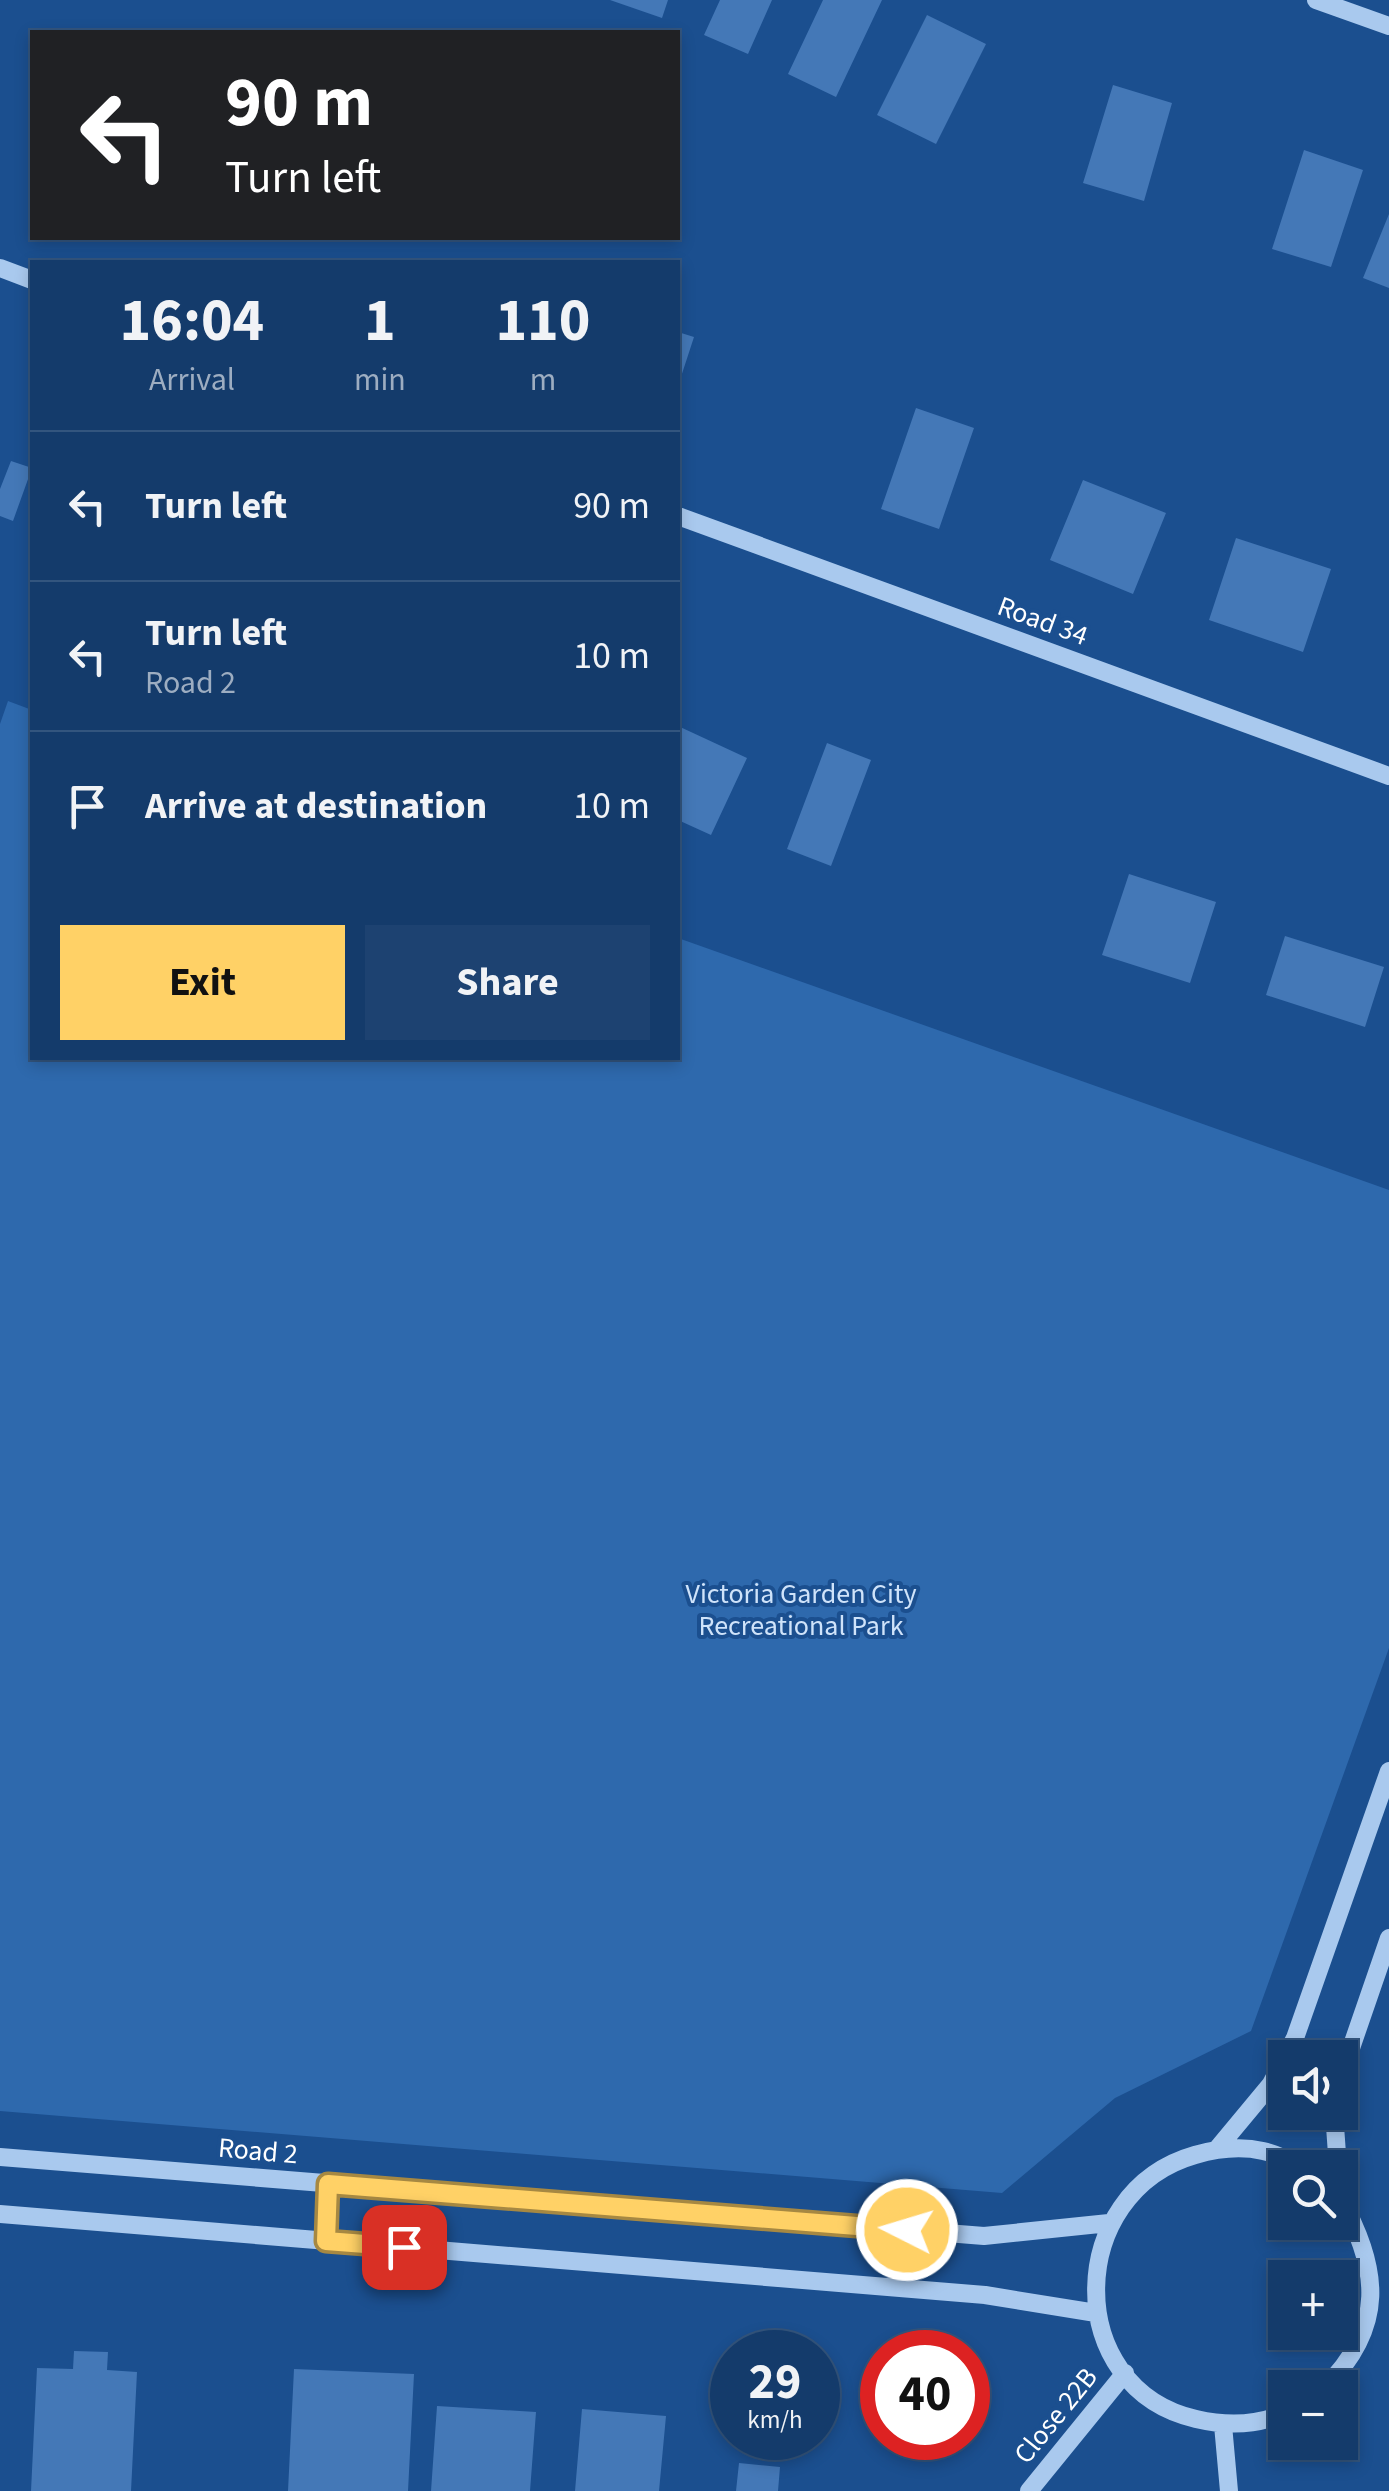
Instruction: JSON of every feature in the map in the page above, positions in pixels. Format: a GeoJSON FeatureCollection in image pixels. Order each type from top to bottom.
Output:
{"type":"FeatureCollection","features":[{"type":"Feature","properties":{"kind":"street"},"geometry":{"type":"LineString","coordinates":[[1316,0],[1389,26]]}},
{"type":"Feature","properties":{"kind":"street"},"geometry":{"type":"LineString","coordinates":[[0,268],[30,279]]}},
{"type":"Feature","properties":{"kind":"street","name":"Road 34"},"geometry":{"type":"LineString","coordinates":[[680,517],[1389,776]]}},
{"type":"Feature","properties":{"kind":"street"},"geometry":{"type":"LineString","coordinates":[[1217,2149],[1271,2084],[1295,2038],[1389,1771]]}},
{"type":"Feature","properties":{"kind":"street"},"geometry":{"type":"LineString","coordinates":[[1354,2040],[1389,1938]]}},
{"type":"Feature","properties":{"kind":"street"},"geometry":{"type":"LineString","coordinates":[[1268,2153],[1217,2149],[1174,2161],[1136,2187],[1109,2223],[1096,2267],[1096,2313],[1112,2354],[1140,2390],[1178,2414],[1223,2425],[1268,2420]]}},
{"type":"Feature","properties":{"kind":"street","name":"Road 2"},"geometry":{"type":"LineString","coordinates":[[0,2158],[984,2236],[1109,2223]]}},
{"type":"Feature","properties":{"kind":"street"},"geometry":{"type":"LineString","coordinates":[[326,2241],[328,2184]]}},
{"type":"Feature","properties":{"kind":"street"},"geometry":{"type":"LineString","coordinates":[[0,2214],[985,2295],[1096,2313]]}},
{"type":"Feature","properties":{"kind":"street"},"geometry":{"type":"LineString","coordinates":[[1342,2370],[1380,2304],[1358,2231]]}},
{"type":"Feature","properties":{"kind":"street","name":"Close 22B"},"geometry":{"type":"LineString","coordinates":[[1029,2491],[1125,2373]]}},
{"type":"Feature","properties":{"kind":"street"},"geometry":{"type":"LineString","coordinates":[[1223,2425],[1228,2491]]}},
{"type":"Feature","properties":{"kind":"green space","name":"Victoria Garden City Recreational Park"},"geometry":{"type":"Polygon","coordinates":[[[8,701],[30,709],[30,1060],[680,1060],[680,939],[1389,1190],[1389,1648],[1251,2031],[1115,2098],[1002,2193],[0,2111],[0,724],[8,701]]]}},
{"type":"Feature","properties":{"kind":"building"},"geometry":{"type":"Polygon","coordinates":[[[610,0],[668,0],[662,18],[610,0]]]}},
{"type":"Feature","properties":{"kind":"building"},"geometry":{"type":"Polygon","coordinates":[[[720,0],[772,0],[748,54],[704,35],[720,0]]]}},
{"type":"Feature","properties":{"kind":"building"},"geometry":{"type":"Polygon","coordinates":[[[823,0],[882,0],[836,97],[788,74],[823,0]]]}},
{"type":"Feature","properties":{"kind":"building"},"geometry":{"type":"Polygon","coordinates":[[[927,15],[986,44],[936,144],[877,115],[927,15]]]}},
{"type":"Feature","properties":{"kind":"building"},"geometry":{"type":"Polygon","coordinates":[[[1113,85],[1172,103],[1144,201],[1083,183],[1113,85]]]}},
{"type":"Feature","properties":{"kind":"building"},"geometry":{"type":"Polygon","coordinates":[[[1304,150],[1363,170],[1331,267],[1272,249],[1304,150]]]}},
{"type":"Feature","properties":{"kind":"building"},"geometry":{"type":"Polygon","coordinates":[[[1389,214],[1389,288],[1363,278],[1389,214]]]}},
{"type":"Feature","properties":{"kind":"building"},"geometry":{"type":"Polygon","coordinates":[[[680,333],[694,337],[680,380],[680,333]]]}},
{"type":"Feature","properties":{"kind":"building"},"geometry":{"type":"Polygon","coordinates":[[[916,408],[974,428],[939,529],[881,509],[916,408]]]}},
{"type":"Feature","properties":{"kind":"building"},"geometry":{"type":"Polygon","coordinates":[[[11,461],[30,467],[13,521],[0,516],[0,489],[11,461]]]}},
{"type":"Feature","properties":{"kind":"building"},"geometry":{"type":"Polygon","coordinates":[[[1083,480],[1166,513],[1133,594],[1050,560],[1083,480]]]}},
{"type":"Feature","properties":{"kind":"building"},"geometry":{"type":"Polygon","coordinates":[[[1236,538],[1331,569],[1303,652],[1209,620],[1236,538]]]}},
{"type":"Feature","properties":{"kind":"building"},"geometry":{"type":"Polygon","coordinates":[[[680,727],[747,758],[711,835],[680,821],[680,727]]]}},
{"type":"Feature","properties":{"kind":"building"},"geometry":{"type":"Polygon","coordinates":[[[827,743],[871,760],[831,866],[787,849],[827,743]]]}},
{"type":"Feature","properties":{"kind":"building"},"geometry":{"type":"Polygon","coordinates":[[[1129,874],[1216,902],[1190,983],[1102,955],[1129,874]]]}},
{"type":"Feature","properties":{"kind":"building"},"geometry":{"type":"Polygon","coordinates":[[[1285,936],[1384,967],[1365,1027],[1266,995],[1285,936]]]}},
{"type":"Feature","properties":{"kind":"building"},"geometry":{"type":"Polygon","coordinates":[[[74,2351],[108,2352],[107,2370],[137,2372],[131,2491],[31,2491],[37,2368],[73,2369],[74,2351]]]}},
{"type":"Feature","properties":{"kind":"building"},"geometry":{"type":"Polygon","coordinates":[[[294,2369],[414,2374],[408,2491],[288,2491],[294,2369]]]}},
{"type":"Feature","properties":{"kind":"building"},"geometry":{"type":"Polygon","coordinates":[[[437,2406],[536,2412],[530,2491],[431,2491],[437,2406]]]}},
{"type":"Feature","properties":{"kind":"building"},"geometry":{"type":"Polygon","coordinates":[[[582,2409],[666,2416],[659,2491],[575,2491],[582,2409]]]}},
{"type":"Feature","properties":{"kind":"building"},"geometry":{"type":"Polygon","coordinates":[[[739,2463],[780,2467],[778,2491],[736,2491],[739,2463]]]}},
{"type":"Feature","properties":{"kind":"route"},"geometry":{"type":"LineString","coordinates":[[404,2247],[326,2241],[328,2184],[907,2230]]}}]}
